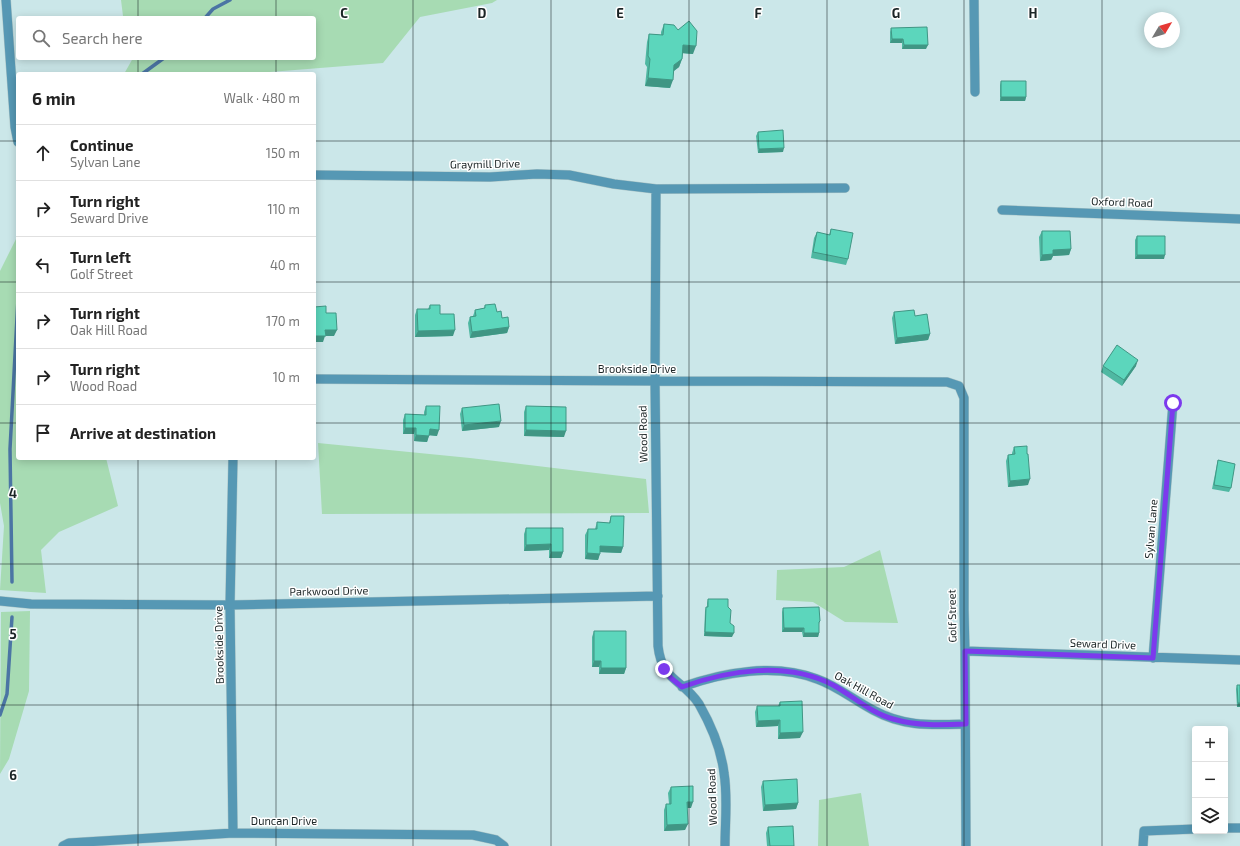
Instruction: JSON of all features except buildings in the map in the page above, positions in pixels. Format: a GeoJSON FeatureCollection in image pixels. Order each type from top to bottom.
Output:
{"type":"FeatureCollection","features":[{"type":"Feature","properties":{"kind":"street"},"geometry":{"type":"LineString","coordinates":[[6,0],[16,132]]}},
{"type":"Feature","properties":{"kind":"street"},"geometry":{"type":"LineString","coordinates":[[974,0],[975,92]]}},
{"type":"Feature","properties":{"kind":"street","name":"Graymill Drive"},"geometry":{"type":"LineString","coordinates":[[316,175],[490,177],[537,174],[569,175],[614,184],[656,189]]}},
{"type":"Feature","properties":{"kind":"street"},"geometry":{"type":"LineString","coordinates":[[656,189],[845,188]]}},
{"type":"Feature","properties":{"kind":"street","name":"Wood Road"},"geometry":{"type":"LineString","coordinates":[[656,189],[655,381],[659,657],[664,669],[671,678],[692,694],[716,739],[721,755],[726,787],[725,846]]}},
{"type":"Feature","properties":{"kind":"street","name":"Oxford Road"},"geometry":{"type":"LineString","coordinates":[[1002,210],[1240,219]]}},
{"type":"Feature","properties":{"kind":"street","name":"Brookside Drive"},"geometry":{"type":"LineString","coordinates":[[316,379],[947,382],[959,386]]}},
{"type":"Feature","properties":{"kind":"street","name":"Golf Street"},"geometry":{"type":"LineString","coordinates":[[959,386],[964,398],[966,846]]}},
{"type":"Feature","properties":{"kind":"street","name":"Sylvan Lane"},"geometry":{"type":"LineString","coordinates":[[1153,658],[1173,403]]}},
{"type":"Feature","properties":{"kind":"street","name":"Brookside Drive"},"geometry":{"type":"LineString","coordinates":[[233,460],[230,605],[233,833]]}},
{"type":"Feature","properties":{"kind":"street","name":"Parkwood Drive"},"geometry":{"type":"LineString","coordinates":[[0,601],[31,604],[230,605],[658,596]]}},
{"type":"Feature","properties":{"kind":"street","name":"Seward Drive"},"geometry":{"type":"LineString","coordinates":[[965,651],[1240,660]]}},
{"type":"Feature","properties":{"kind":"street","name":"Oak Hill Road"},"geometry":{"type":"LineString","coordinates":[[682,687],[704,679],[736,673],[776,671],[790,672],[817,679],[832,685],[874,711],[910,724],[966,724]]}},
{"type":"Feature","properties":{"kind":"street"},"geometry":{"type":"LineString","coordinates":[[1228,828],[1240,828]]}},
{"type":"Feature","properties":{"kind":"street"},"geometry":{"type":"LineString","coordinates":[[1143,846],[1144,831],[1192,829]]}},
{"type":"Feature","properties":{"kind":"street","name":"Duncan Drive"},"geometry":{"type":"LineString","coordinates":[[63,846],[69,843],[233,833],[473,835],[496,840],[504,846]]}},
{"type":"Feature","properties":{"kind":"green space"},"geometry":{"type":"Polygon","coordinates":[[[121,0],[497,0],[492,3],[420,17],[383,63],[271,72],[125,72],[132,60],[316,60],[316,16],[123,16],[121,0]]]}},
{"type":"Feature","properties":{"kind":"green space"},"geometry":{"type":"Polygon","coordinates":[[[16,239],[16,460],[106,460],[118,506],[59,532],[41,550],[46,593],[0,590],[4,526],[0,503],[0,271],[16,239]]]}},
{"type":"Feature","properties":{"kind":"green space"},"geometry":{"type":"Polygon","coordinates":[[[318,443],[470,458],[646,479],[649,513],[322,514],[318,443]]]}},
{"type":"Feature","properties":{"kind":"green space"},"geometry":{"type":"Polygon","coordinates":[[[880,550],[898,623],[845,622],[813,602],[776,600],[777,570],[844,567],[880,550]]]}},
{"type":"Feature","properties":{"kind":"green space"},"geometry":{"type":"Polygon","coordinates":[[[30,611],[29,691],[9,759],[0,774],[1,612],[30,611]]]}},
{"type":"Feature","properties":{"kind":"green space"},"geometry":{"type":"Polygon","coordinates":[[[861,793],[869,846],[818,846],[819,800],[861,793]]]}},
{"type":"Feature","properties":{"kind":"waterway"},"geometry":{"type":"LineString","coordinates":[[207,16],[213,9],[230,0]]}},
{"type":"Feature","properties":{"kind":"waterway"},"geometry":{"type":"LineString","coordinates":[[145,72],[161,60]]}},
{"type":"Feature","properties":{"kind":"waterway"},"geometry":{"type":"LineString","coordinates":[[12,582],[10,449],[16,336]]}},
{"type":"Feature","properties":{"kind":"waterway"},"geometry":{"type":"LineString","coordinates":[[0,715],[7,694],[12,617]]}},
{"type":"Feature","properties":{"kind":"route"},"geometry":{"type":"LineString","coordinates":[[664,669],[671,678],[682,687],[704,679],[736,673],[776,671],[803,674],[832,685],[874,711],[891,718],[910,724],[930,725],[966,724],[965,651],[1153,658],[1173,403]]}}]}
